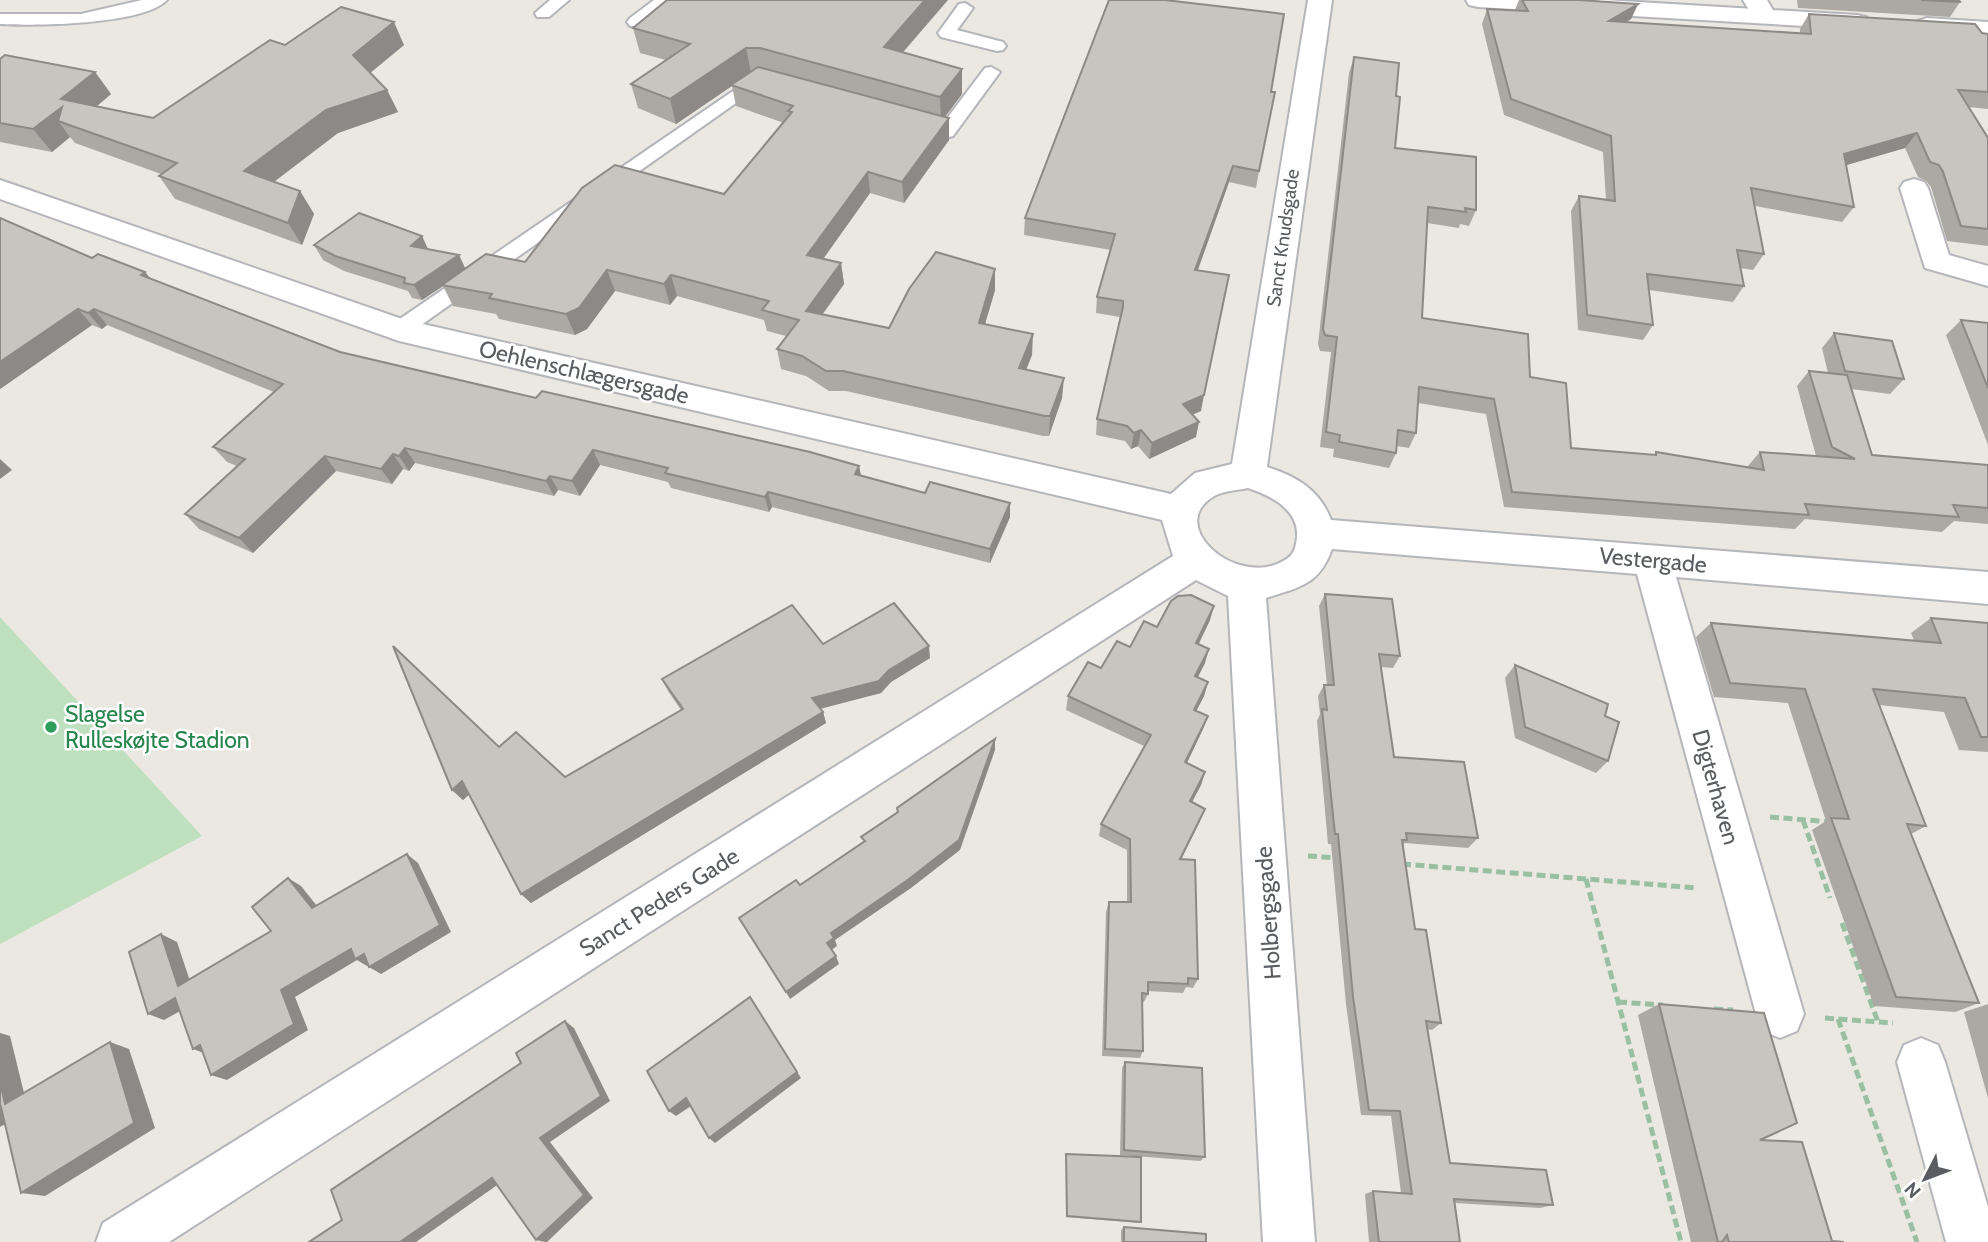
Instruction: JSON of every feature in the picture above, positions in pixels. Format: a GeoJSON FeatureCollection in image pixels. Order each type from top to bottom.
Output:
{"type":"FeatureCollection","features":[{"type":"Feature","properties":{"kind":"street","name":"Sanct Knudsgade"},"geometry":{"type":"LineString","coordinates":[[1248,475],[1320,0]]}},
{"type":"Feature","properties":{"kind":"street"},"geometry":{"type":"LineString","coordinates":[[1478,0],[1760,9],[1877,23]]}},
{"type":"Feature","properties":{"kind":"street"},"geometry":{"type":"LineString","coordinates":[[1905,25],[1988,30]]}},
{"type":"Feature","properties":{"kind":"street"},"geometry":{"type":"LineString","coordinates":[[1914,188],[1936,261],[1988,276]]}},
{"type":"Feature","properties":{"kind":"street","name":"Oehlenschlægersgade"},"geometry":{"type":"LineString","coordinates":[[0,189],[399,330],[1180,510]]}},
{"type":"Feature","properties":{"kind":"street"},"geometry":{"type":"LineString","coordinates":[[1248,475],[1274,482],[1295,495],[1311,513],[1317,533],[1313,555],[1298,572],[1274,583],[1246,584],[1210,572],[1196,561],[1184,545],[1178,527],[1180,510],[1190,494],[1205,482],[1226,476],[1248,475]]}},
{"type":"Feature","properties":{"kind":"street","name":"Vestergade"},"geometry":{"type":"LineString","coordinates":[[1317,533],[1988,588]]}},
{"type":"Feature","properties":{"kind":"street","name":"Digterhaven"},"geometry":{"type":"LineString","coordinates":[[1652,560],[1780,1014]]}},
{"type":"Feature","properties":{"kind":"street","name":"Sanct Peders Gade"},"geometry":{"type":"LineString","coordinates":[[122,1242],[1196,561]]}},
{"type":"Feature","properties":{"kind":"street","name":"Holbergsgade"},"geometry":{"type":"LineString","coordinates":[[1246,584],[1289,1242]]}},
{"type":"Feature","properties":{"kind":"street"},"geometry":{"type":"LineString","coordinates":[[1910,1043],[1972,1242]]}},
{"type":"Feature","properties":{"kind":"lane"},"geometry":{"type":"LineString","coordinates":[[0,19],[52,23],[89,20],[159,0]]}},
{"type":"Feature","properties":{"kind":"lane"},"geometry":{"type":"LineString","coordinates":[[543,13],[561,0]]}},
{"type":"Feature","properties":{"kind":"lane"},"geometry":{"type":"LineString","coordinates":[[636,22],[665,0]]}},
{"type":"Feature","properties":{"kind":"lane"},"geometry":{"type":"LineString","coordinates":[[965,8],[947,33],[997,46]]}},
{"type":"Feature","properties":{"kind":"lane"},"geometry":{"type":"LineString","coordinates":[[905,121],[946,132],[991,72]]}},
{"type":"Feature","properties":{"kind":"lane"},"geometry":{"type":"LineString","coordinates":[[399,330],[758,79],[785,87]]}},
{"type":"Feature","properties":{"kind":"path"},"geometry":{"type":"LineString","coordinates":[[1724,814],[1839,823]]}},
{"type":"Feature","properties":{"kind":"path"},"geometry":{"type":"LineString","coordinates":[[1803,820],[1830,898]]}},
{"type":"Feature","properties":{"kind":"path"},"geometry":{"type":"LineString","coordinates":[[1264,852],[1344,859]]}},
{"type":"Feature","properties":{"kind":"path"},"geometry":{"type":"LineString","coordinates":[[1398,863],[1746,893]]}},
{"type":"Feature","properties":{"kind":"path"},"geometry":{"type":"LineString","coordinates":[[1586,879],[1681,1242]]}},
{"type":"Feature","properties":{"kind":"path"},"geometry":{"type":"LineString","coordinates":[[1842,923],[1878,1022]]}},
{"type":"Feature","properties":{"kind":"path"},"geometry":{"type":"LineString","coordinates":[[1618,1002],[1672,1006]]}},
{"type":"Feature","properties":{"kind":"path"},"geometry":{"type":"LineString","coordinates":[[1699,1008],[1878,1022],[1910,1043]]}},
{"type":"Feature","properties":{"kind":"path"},"geometry":{"type":"LineString","coordinates":[[1838,1019],[1917,1242]]}},
{"type":"Feature","properties":{"kind":"green space","name":"Slagelse Rulleskøjte Stadion"},"geometry":{"type":"Polygon","coordinates":[[[0,617],[202,836],[0,944],[0,617]]]}},
{"type":"Feature","properties":{"kind":"building"},"geometry":{"type":"Polygon","coordinates":[[[667,0],[925,0],[884,47],[962,69],[940,97],[760,48],[746,48],[670,99],[631,84],[690,44],[633,28],[667,0]]]}},
{"type":"Feature","properties":{"kind":"building"},"geometry":{"type":"Polygon","coordinates":[[[1109,0],[1165,0],[1284,14],[1271,92],[1275,92],[1259,171],[1233,166],[1195,270],[1229,275],[1204,395],[1183,404],[1199,422],[1152,443],[1141,430],[1134,433],[1127,426],[1097,419],[1123,307],[1123,301],[1097,297],[1115,234],[1025,218],[1109,0]]]}},
{"type":"Feature","properties":{"kind":"building"},"geometry":{"type":"Polygon","coordinates":[[[1522,0],[1638,4],[1609,21],[1811,34],[1809,14],[1975,24],[1982,33],[1988,34],[1988,92],[1958,90],[1988,138],[1988,229],[1961,226],[1943,172],[1939,165],[1930,162],[1917,133],[1844,154],[1854,207],[1751,188],[1764,254],[1737,250],[1744,286],[1647,274],[1653,325],[1587,315],[1579,196],[1615,201],[1611,136],[1511,99],[1487,9],[1528,11],[1522,0]]]}},
{"type":"Feature","properties":{"kind":"building"},"geometry":{"type":"Polygon","coordinates":[[[1921,0],[1959,0],[1960,2],[1921,0]]]}},
{"type":"Feature","properties":{"kind":"building"},"geometry":{"type":"Polygon","coordinates":[[[341,7],[394,22],[353,55],[387,90],[326,110],[244,171],[300,191],[288,223],[159,176],[177,163],[58,121],[62,107],[33,129],[0,123],[0,59],[5,55],[95,72],[61,99],[153,118],[270,40],[285,45],[341,7]]]}},
{"type":"Feature","properties":{"kind":"building"},"geometry":{"type":"Polygon","coordinates":[[[1354,57],[1399,63],[1396,96],[1400,97],[1395,148],[1476,157],[1476,210],[1465,208],[1466,212],[1428,207],[1422,318],[1528,334],[1530,377],[1566,383],[1571,448],[1656,455],[1656,452],[1764,470],[1760,452],[1855,459],[1832,447],[1809,371],[1847,375],[1872,455],[1988,465],[1988,508],[1953,505],[1959,517],[1805,504],[1809,515],[1512,492],[1494,399],[1419,387],[1416,433],[1398,430],[1396,453],[1339,442],[1340,435],[1326,432],[1337,337],[1325,335],[1323,329],[1354,57]]]}},
{"type":"Feature","properties":{"kind":"building"},"geometry":{"type":"Polygon","coordinates":[[[758,67],[949,118],[902,182],[868,172],[807,255],[841,263],[806,311],[889,328],[909,289],[936,252],[995,269],[979,323],[1033,334],[1019,368],[1064,378],[1050,416],[843,371],[826,371],[802,356],[777,349],[799,320],[762,310],[769,301],[671,275],[664,284],[607,270],[579,308],[566,314],[489,298],[492,294],[442,285],[486,254],[525,262],[582,188],[615,165],[724,194],[792,112],[788,111],[793,106],[731,85],[758,67]]]}},
{"type":"Feature","properties":{"kind":"building"},"geometry":{"type":"Polygon","coordinates":[[[359,213],[422,236],[411,246],[459,255],[414,285],[404,283],[405,278],[335,256],[314,245],[359,213]]]}},
{"type":"Feature","properties":{"kind":"building"},"geometry":{"type":"Polygon","coordinates":[[[0,218],[92,258],[98,254],[145,272],[141,275],[340,352],[536,398],[542,391],[810,452],[859,466],[855,474],[925,493],[930,482],[1010,503],[990,549],[768,492],[765,497],[665,473],[668,468],[593,450],[572,481],[550,476],[546,481],[405,448],[399,456],[393,454],[381,469],[325,456],[239,538],[185,514],[245,459],[213,447],[283,384],[94,309],[88,313],[78,309],[0,362],[0,218]]]}},
{"type":"Feature","properties":{"kind":"building"},"geometry":{"type":"Polygon","coordinates":[[[1961,320],[1988,323],[1988,388],[1961,320]]]}},
{"type":"Feature","properties":{"kind":"building"},"geometry":{"type":"Polygon","coordinates":[[[1834,333],[1892,341],[1904,379],[1845,371],[1834,333]]]}},
{"type":"Feature","properties":{"kind":"building"},"geometry":{"type":"Polygon","coordinates":[[[1325,594],[1392,599],[1400,656],[1379,654],[1394,757],[1464,762],[1478,838],[1406,833],[1407,840],[1402,840],[1415,929],[1426,930],[1441,1023],[1426,1021],[1450,1163],[1546,1170],[1553,1205],[1454,1199],[1460,1242],[1379,1242],[1373,1191],[1412,1194],[1400,1111],[1369,1110],[1353,997],[1338,834],[1335,834],[1322,709],[1327,710],[1324,685],[1334,685],[1325,594]]]}},
{"type":"Feature","properties":{"kind":"building"},"geometry":{"type":"Polygon","coordinates":[[[1191,595],[1214,606],[1196,643],[1209,649],[1195,676],[1208,682],[1194,710],[1208,716],[1185,762],[1205,772],[1190,801],[1205,809],[1180,859],[1195,860],[1198,979],[1188,978],[1188,984],[1148,982],[1148,994],[1142,993],[1143,1051],[1105,1049],[1109,902],[1131,902],[1130,839],[1101,824],[1151,735],[1068,696],[1088,662],[1101,668],[1117,641],[1130,647],[1144,621],[1157,627],[1171,601],[1178,596],[1191,595]]]}},
{"type":"Feature","properties":{"kind":"building"},"geometry":{"type":"Polygon","coordinates":[[[894,603],[929,646],[889,670],[879,681],[812,698],[823,712],[521,894],[462,781],[452,790],[393,646],[499,747],[516,732],[565,777],[683,709],[662,679],[792,605],[823,644],[894,603]]]}},
{"type":"Feature","properties":{"kind":"building"},"geometry":{"type":"Polygon","coordinates":[[[1931,618],[1988,623],[1988,737],[1981,737],[1965,698],[1873,689],[1926,826],[1907,824],[1979,1003],[1896,997],[1831,818],[1849,819],[1805,689],[1730,683],[1711,623],[1941,643],[1931,618]]]}},
{"type":"Feature","properties":{"kind":"building"},"geometry":{"type":"Polygon","coordinates":[[[1515,665],[1608,704],[1605,716],[1619,722],[1608,761],[1525,727],[1515,665]]]}},
{"type":"Feature","properties":{"kind":"building"},"geometry":{"type":"Polygon","coordinates":[[[995,739],[959,840],[909,879],[831,933],[834,938],[827,943],[836,956],[786,992],[739,918],[796,880],[800,885],[865,841],[861,837],[898,812],[897,808],[995,739]]]}},
{"type":"Feature","properties":{"kind":"building"},"geometry":{"type":"Polygon","coordinates":[[[407,854],[440,925],[369,967],[364,954],[355,959],[351,949],[281,990],[294,1024],[211,1075],[200,1045],[193,1049],[175,998],[148,1014],[129,952],[161,934],[178,986],[271,931],[252,907],[288,878],[312,908],[407,854]]]}},
{"type":"Feature","properties":{"kind":"building"},"geometry":{"type":"Polygon","coordinates":[[[750,997],[797,1072],[709,1138],[686,1098],[669,1111],[647,1071],[750,997]]]}},
{"type":"Feature","properties":{"kind":"building"},"geometry":{"type":"Polygon","coordinates":[[[1659,1004],[1764,1013],[1797,1123],[1760,1140],[1802,1142],[1832,1241],[1844,1242],[1729,1242],[1727,1235],[1722,1242],[1718,1242],[1659,1004]]]}},
{"type":"Feature","properties":{"kind":"building"},"geometry":{"type":"Polygon","coordinates":[[[565,1021],[601,1096],[540,1138],[584,1195],[536,1240],[492,1178],[400,1242],[309,1242],[342,1220],[331,1190],[521,1063],[516,1053],[565,1021]]]}},
{"type":"Feature","properties":{"kind":"building"},"geometry":{"type":"Polygon","coordinates":[[[110,1042],[134,1123],[21,1193],[0,1108],[0,1082],[5,1104],[110,1042]]]}},
{"type":"Feature","properties":{"kind":"building"},"geometry":{"type":"Polygon","coordinates":[[[1125,1062],[1202,1068],[1205,1157],[1124,1150],[1125,1062]]]}},
{"type":"Feature","properties":{"kind":"building"},"geometry":{"type":"Polygon","coordinates":[[[1066,1154],[1141,1157],[1141,1222],[1067,1216],[1066,1154]]]}},
{"type":"Feature","properties":{"kind":"building"},"geometry":{"type":"Polygon","coordinates":[[[1124,1227],[1206,1234],[1206,1242],[1124,1242],[1124,1227]]]}},
{"type":"Feature","properties":{"kind":"place","name":"Slagelse Rulleskøjte Stadion"},"geometry":{"type":"Point","coordinates":[51,727]}}]}
